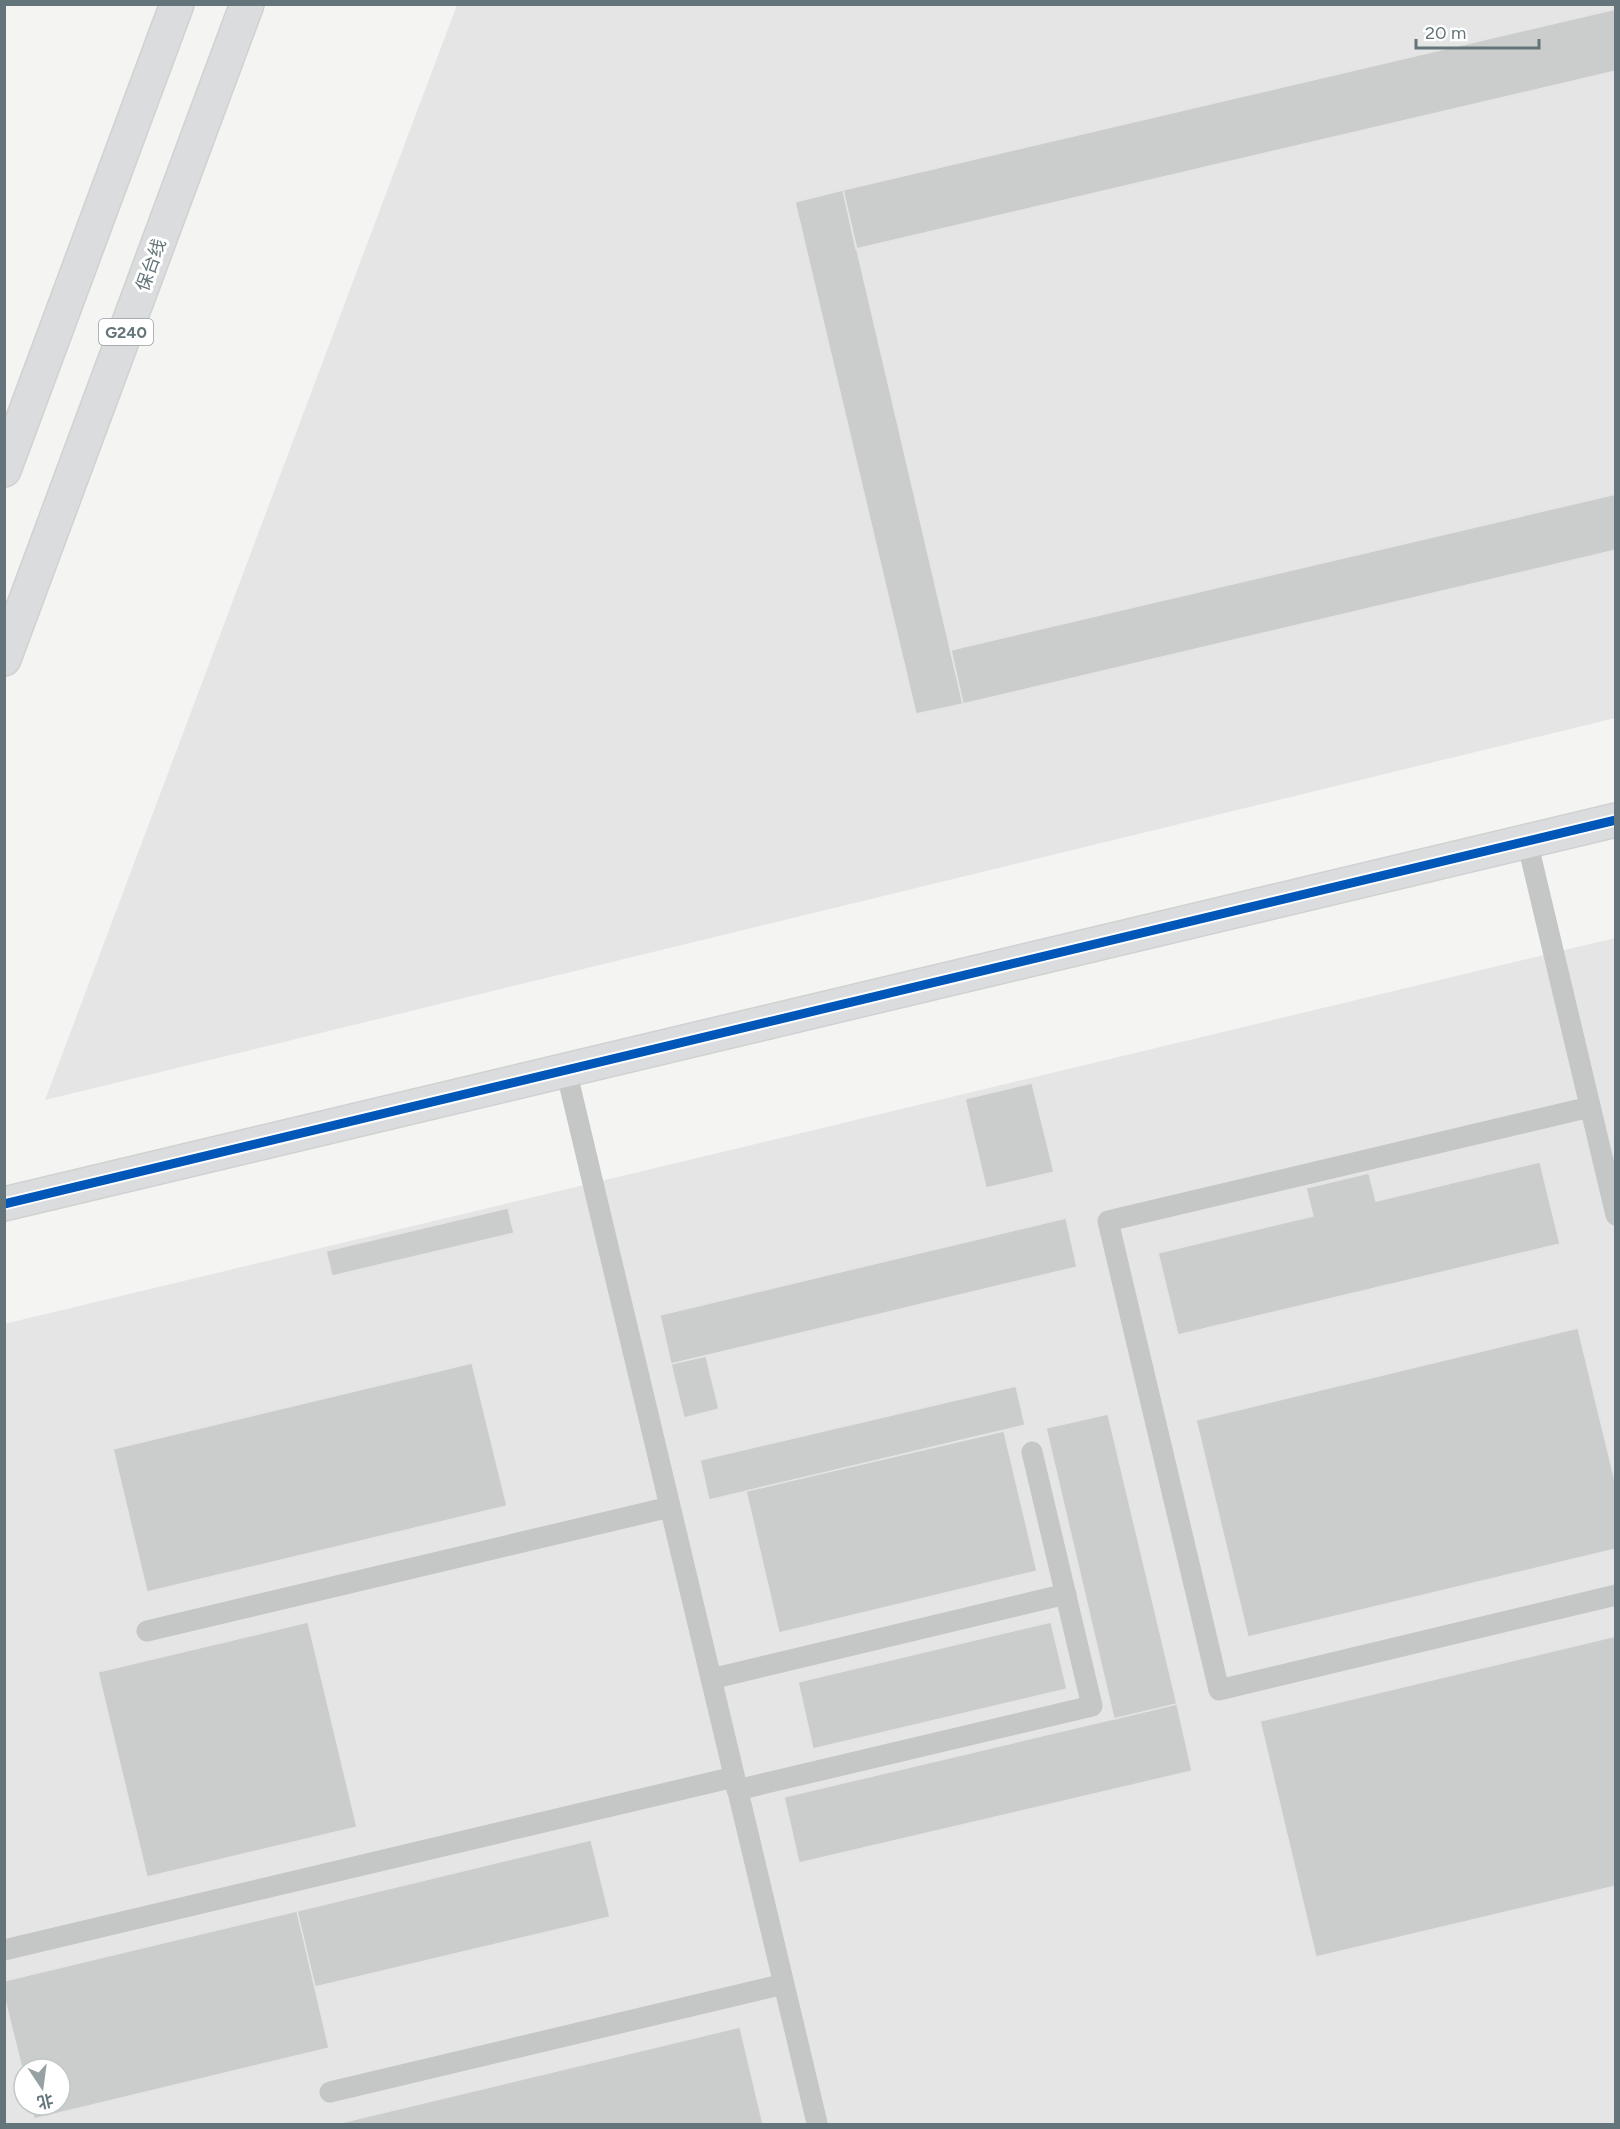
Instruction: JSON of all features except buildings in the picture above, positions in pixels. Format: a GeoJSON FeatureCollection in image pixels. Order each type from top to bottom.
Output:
{"type":"FeatureCollection","features":[{"type":"Feature","properties":{"kind":"main road"},"geometry":{"type":"LineString","coordinates":[[4,470],[177,4]]}},
{"type":"Feature","properties":{"kind":"main road","name":"保台线"},"geometry":{"type":"LineString","coordinates":[[4,659],[247,4]]}},
{"type":"Feature","properties":{"kind":"main road"},"geometry":{"type":"LineString","coordinates":[[4,1204],[1616,820]]}},
{"type":"Feature","properties":{"kind":"lane"},"geometry":{"type":"LineString","coordinates":[[1527,841],[1616,1215]]}},
{"type":"Feature","properties":{"kind":"lane"},"geometry":{"type":"LineString","coordinates":[[566,1070],[817,2123]]}},
{"type":"Feature","properties":{"kind":"lane"},"geometry":{"type":"LineString","coordinates":[[1590,1107],[1108,1221],[1219,1690],[1616,1595]]}},
{"type":"Feature","properties":{"kind":"lane"},"geometry":{"type":"LineString","coordinates":[[4,1950],[1092,1706],[1032,1452]]}},
{"type":"Feature","properties":{"kind":"lane"},"geometry":{"type":"LineString","coordinates":[[147,1631],[670,1507]]}},
{"type":"Feature","properties":{"kind":"lane"},"geometry":{"type":"LineString","coordinates":[[711,1679],[1065,1594]]}},
{"type":"Feature","properties":{"kind":"lane"},"geometry":{"type":"LineString","coordinates":[[330,2092],[784,1984]]}},
{"type":"Feature","properties":{"kind":"shaded area"},"geometry":{"type":"Polygon","coordinates":[[[457,5],[1615,5],[1615,718],[45,1100],[457,5]]]}},
{"type":"Feature","properties":{"kind":"shaded area"},"geometry":{"type":"Polygon","coordinates":[[[1615,938],[1615,2124],[5,2124],[4,1324],[1615,938]]]}},
{"type":"Feature","properties":{"kind":"cycle path"},"geometry":{"type":"LineString","coordinates":[[4,1204],[1616,820]]}}]}
